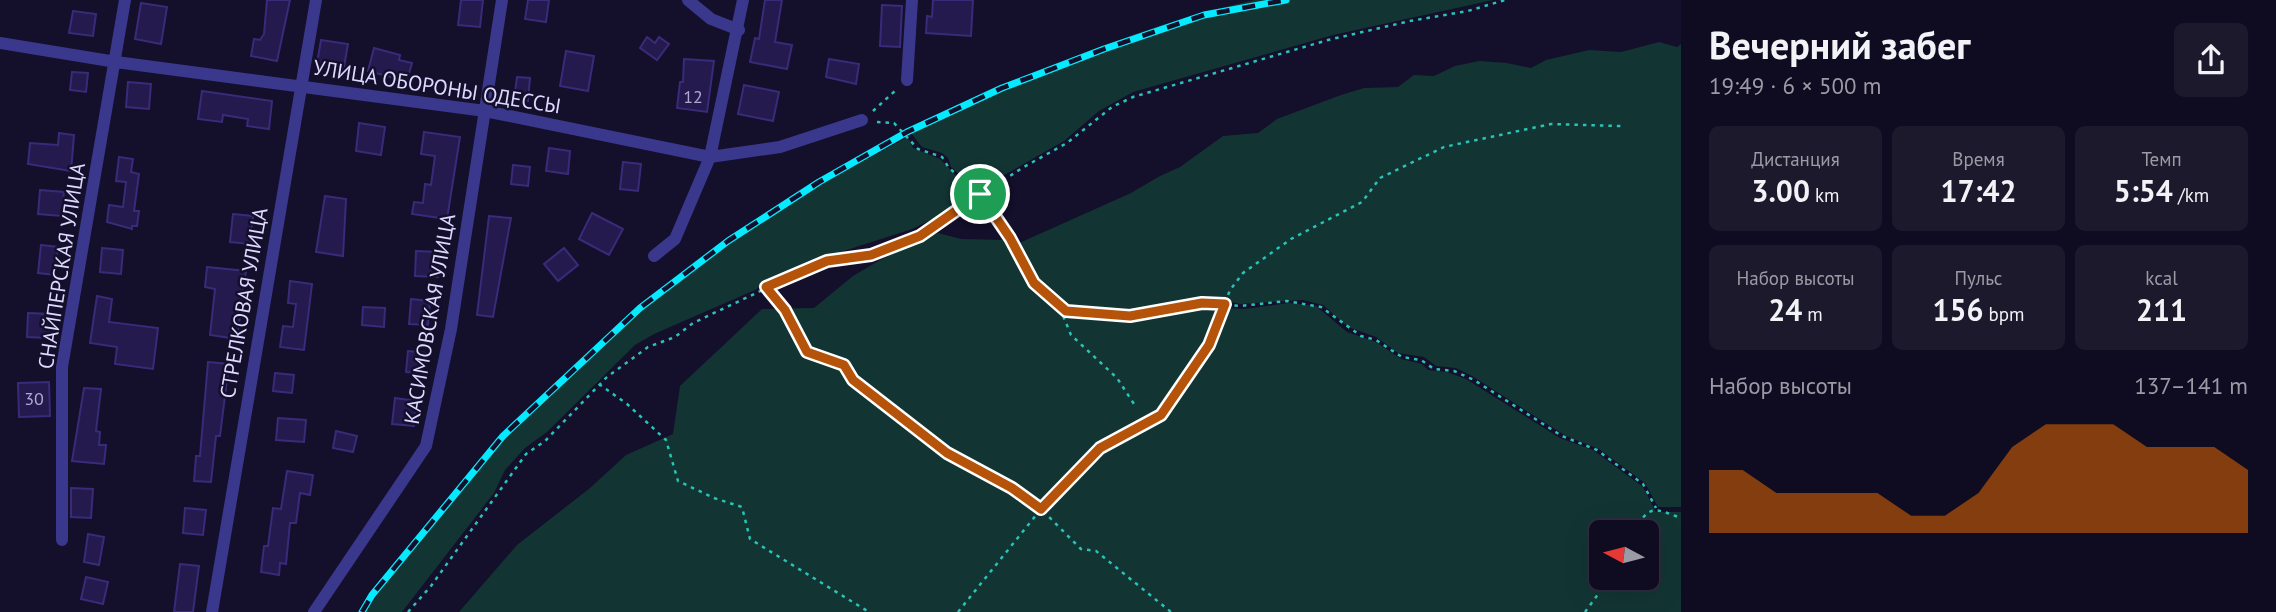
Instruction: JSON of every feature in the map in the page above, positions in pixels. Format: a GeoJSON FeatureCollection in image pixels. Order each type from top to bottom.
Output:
{"type":"FeatureCollection","features":[{"type":"Feature","properties":{"kind":"street","name":"СНАЙПЕРСКАЯ УЛИЦА"},"geometry":{"type":"LineString","coordinates":[[62,540],[62,367],[125,0]]}},
{"type":"Feature","properties":{"kind":"street","name":"СТРЕЛКОВАЯ УЛИЦА"},"geometry":{"type":"LineString","coordinates":[[212,612],[316,0]]}},
{"type":"Feature","properties":{"kind":"street","name":"КАСИМОВСКАЯ УЛИЦА"},"geometry":{"type":"LineString","coordinates":[[314,612],[426,446],[451,329],[502,0]]}},
{"type":"Feature","properties":{"kind":"street"},"geometry":{"type":"LineString","coordinates":[[688,0],[711,19],[739,30]]}},
{"type":"Feature","properties":{"kind":"street"},"geometry":{"type":"LineString","coordinates":[[654,256],[675,239],[710,158],[739,30],[743,0]]}},
{"type":"Feature","properties":{"kind":"street"},"geometry":{"type":"LineString","coordinates":[[907,80],[912,0]]}},
{"type":"Feature","properties":{"kind":"street","name":"УЛИЦА ОБОРОНЫ ОДЕССЫ"},"geometry":{"type":"LineString","coordinates":[[0,43],[116,62],[485,111],[710,158],[780,147],[862,120]]}},
{"type":"Feature","properties":{"kind":"path"},"geometry":{"type":"LineString","coordinates":[[408,612],[431,586],[526,454],[545,440],[599,384],[648,347],[675,337],[693,323],[766,287],[827,261],[871,255],[920,236],[980,194],[1067,143],[1112,107],[1133,97],[1328,40],[1468,11],[1505,0]]}},
{"type":"Feature","properties":{"kind":"path"},"geometry":{"type":"LineString","coordinates":[[862,120],[907,80]]}},
{"type":"Feature","properties":{"kind":"path"},"geometry":{"type":"LineString","coordinates":[[862,120],[894,123],[918,149],[942,157],[949,168],[980,194],[1010,238],[1034,283],[1066,311],[1130,316],[1202,303],[1240,306],[1287,301],[1321,307],[1361,336],[1376,340],[1402,357],[1421,360],[1434,369],[1454,371],[1474,380],[1562,436],[1597,450],[1643,484],[1656,509]]}},
{"type":"Feature","properties":{"kind":"path"},"geometry":{"type":"LineString","coordinates":[[958,612],[1041,509],[1100,448],[1161,415],[1209,345],[1230,290],[1253,266],[1291,239],[1362,202],[1380,178],[1444,147],[1550,124],[1621,125]]}},
{"type":"Feature","properties":{"kind":"path"},"geometry":{"type":"LineString","coordinates":[[766,287],[785,310],[807,352],[844,365],[853,380],[947,453],[1012,488],[1041,509],[1081,549],[1096,551],[1171,612]]}},
{"type":"Feature","properties":{"kind":"path"},"geometry":{"type":"LineString","coordinates":[[1059,306],[1071,335],[1118,378],[1134,404]]}},
{"type":"Feature","properties":{"kind":"path"},"geometry":{"type":"LineString","coordinates":[[599,384],[666,440],[678,481],[714,498],[742,507],[750,539],[869,612]]}},
{"type":"Feature","properties":{"kind":"path"},"geometry":{"type":"LineString","coordinates":[[1641,520],[1647,511],[1656,509],[1681,518]]}},
{"type":"Feature","properties":{"kind":"path"},"geometry":{"type":"LineString","coordinates":[[1585,612],[1601,590]]}},
{"type":"Feature","properties":{"kind":"green space"},"geometry":{"type":"Polygon","coordinates":[[[1254,0],[1493,0],[1333,35],[1133,92],[1099,111],[1064,141],[978,190],[951,167],[948,158],[942,153],[922,147],[911,133],[993,92],[1078,55],[1165,24],[1254,0]]]}},
{"type":"Feature","properties":{"kind":"green space"},"geometry":{"type":"Polygon","coordinates":[[[1659,42],[1677,47],[1681,44],[1681,507],[1658,507],[1645,483],[1599,449],[1566,436],[1472,376],[1456,368],[1436,366],[1424,357],[1398,353],[1376,337],[1348,327],[1323,305],[1303,300],[1240,304],[1203,301],[1128,313],[1071,309],[1038,284],[1017,244],[1131,193],[1180,167],[1223,136],[1258,133],[1277,119],[1341,95],[1364,88],[1398,87],[1414,75],[1434,76],[1455,66],[1479,61],[1531,68],[1546,60],[1589,50],[1621,52],[1659,42]]]}},
{"type":"Feature","properties":{"kind":"green space"},"geometry":{"type":"Polygon","coordinates":[[[908,137],[913,148],[940,159],[973,193],[937,217],[912,229],[819,259],[635,345],[505,470],[494,493],[402,612],[366,612],[415,543],[470,477],[528,415],[626,322],[677,280],[742,233],[824,183],[908,137]]]}},
{"type":"Feature","properties":{"kind":"green space"},"geometry":{"type":"Polygon","coordinates":[[[938,233],[961,239],[1007,240],[1039,294],[1063,312],[1129,319],[1201,306],[1244,309],[1289,303],[1316,306],[1347,332],[1376,342],[1401,359],[1422,364],[1428,370],[1447,372],[1466,379],[1560,438],[1593,450],[1643,487],[1656,512],[1681,512],[1681,612],[459,612],[517,545],[590,488],[626,455],[673,434],[680,386],[762,309],[814,308],[853,276],[938,233]]]}},
{"type":"Feature","properties":{"kind":"building"},"geometry":{"type":"Polygon","coordinates":[[[267,0],[290,0],[277,61],[251,56],[254,39],[260,40],[264,34],[267,0]]]}},
{"type":"Feature","properties":{"kind":"building"},"geometry":{"type":"Polygon","coordinates":[[[461,0],[483,0],[480,27],[458,25],[461,0]]]}},
{"type":"Feature","properties":{"kind":"building"},"geometry":{"type":"Polygon","coordinates":[[[528,0],[549,0],[546,22],[525,19],[528,0]]]}},
{"type":"Feature","properties":{"kind":"building"},"geometry":{"type":"Polygon","coordinates":[[[765,0],[782,0],[775,42],[792,45],[787,69],[750,62],[755,38],[759,39],[765,0]]]}},
{"type":"Feature","properties":{"kind":"building"},"geometry":{"type":"Polygon","coordinates":[[[933,0],[973,0],[971,36],[926,33],[927,16],[932,17],[933,0]]]}},
{"type":"Feature","properties":{"kind":"building"},"geometry":{"type":"Polygon","coordinates":[[[141,3],[167,7],[161,44],[135,39],[141,3]]]}},
{"type":"Feature","properties":{"kind":"building"},"geometry":{"type":"Polygon","coordinates":[[[882,5],[902,6],[900,47],[880,46],[882,5]]]}},
{"type":"Feature","properties":{"kind":"building"},"geometry":{"type":"Polygon","coordinates":[[[73,11],[96,14],[93,36],[69,33],[73,11]]]}},
{"type":"Feature","properties":{"kind":"building"},"geometry":{"type":"Polygon","coordinates":[[[647,37],[655,43],[659,37],[669,44],[657,60],[640,48],[647,37]]]}},
{"type":"Feature","properties":{"kind":"building"},"geometry":{"type":"Polygon","coordinates":[[[321,40],[348,44],[344,67],[317,63],[321,40]]]}},
{"type":"Feature","properties":{"kind":"building"},"geometry":{"type":"Polygon","coordinates":[[[374,48],[400,55],[399,60],[412,63],[407,81],[368,71],[374,48]]]}},
{"type":"Feature","properties":{"kind":"building"},"geometry":{"type":"Polygon","coordinates":[[[566,51],[594,56],[588,91],[560,86],[566,51]]]}},
{"type":"Feature","properties":{"kind":"building"},"geometry":{"type":"Polygon","coordinates":[[[684,59],[714,61],[707,112],[677,108],[680,82],[683,82],[684,59]]]}},
{"type":"Feature","properties":{"kind":"building"},"geometry":{"type":"Polygon","coordinates":[[[829,59],[859,64],[856,84],[826,77],[829,59]]]}},
{"type":"Feature","properties":{"kind":"building"},"geometry":{"type":"Polygon","coordinates":[[[72,72],[88,73],[86,92],[70,90],[72,72]]]}},
{"type":"Feature","properties":{"kind":"building"},"geometry":{"type":"Polygon","coordinates":[[[517,77],[530,78],[528,101],[514,99],[517,77]]]}},
{"type":"Feature","properties":{"kind":"building"},"geometry":{"type":"Polygon","coordinates":[[[128,82],[151,84],[149,109],[126,107],[128,82]]]}},
{"type":"Feature","properties":{"kind":"building"},"geometry":{"type":"Polygon","coordinates":[[[744,85],[779,92],[773,121],[738,114],[744,85]]]}},
{"type":"Feature","properties":{"kind":"building"},"geometry":{"type":"Polygon","coordinates":[[[202,91],[272,101],[269,129],[247,126],[248,119],[223,115],[222,122],[198,119],[202,91]]]}},
{"type":"Feature","properties":{"kind":"building"},"geometry":{"type":"Polygon","coordinates":[[[359,123],[385,127],[381,155],[356,151],[359,123]]]}},
{"type":"Feature","properties":{"kind":"building"},"geometry":{"type":"Polygon","coordinates":[[[424,132],[460,137],[447,219],[412,214],[414,202],[423,203],[425,184],[431,185],[435,156],[421,154],[424,132]]]}},
{"type":"Feature","properties":{"kind":"building"},"geometry":{"type":"Polygon","coordinates":[[[59,133],[74,135],[71,171],[28,164],[30,143],[58,145],[59,133]]]}},
{"type":"Feature","properties":{"kind":"building"},"geometry":{"type":"Polygon","coordinates":[[[549,148],[570,151],[568,174],[546,171],[549,148]]]}},
{"type":"Feature","properties":{"kind":"building"},"geometry":{"type":"Polygon","coordinates":[[[119,157],[133,159],[131,172],[139,174],[134,211],[139,211],[137,226],[132,226],[132,229],[107,222],[109,205],[123,207],[126,182],[116,181],[119,157]]]}},
{"type":"Feature","properties":{"kind":"building"},"geometry":{"type":"Polygon","coordinates":[[[623,162],[641,164],[638,191],[620,189],[623,162]]]}},
{"type":"Feature","properties":{"kind":"building"},"geometry":{"type":"Polygon","coordinates":[[[513,165],[530,167],[528,186],[511,184],[513,165]]]}},
{"type":"Feature","properties":{"kind":"building"},"geometry":{"type":"Polygon","coordinates":[[[40,190],[64,192],[62,216],[38,214],[40,190]]]}},
{"type":"Feature","properties":{"kind":"building"},"geometry":{"type":"Polygon","coordinates":[[[325,196],[346,199],[343,256],[316,252],[325,196]]]}},
{"type":"Feature","properties":{"kind":"building"},"geometry":{"type":"Polygon","coordinates":[[[592,213],[623,229],[609,255],[579,239],[592,213]]]}},
{"type":"Feature","properties":{"kind":"building"},"geometry":{"type":"Polygon","coordinates":[[[233,214],[253,216],[250,244],[230,242],[233,214]]]}},
{"type":"Feature","properties":{"kind":"building"},"geometry":{"type":"Polygon","coordinates":[[[489,216],[511,218],[493,317],[477,315],[489,216]]]}},
{"type":"Feature","properties":{"kind":"building"},"geometry":{"type":"Polygon","coordinates":[[[41,245],[58,247],[55,275],[38,273],[41,245]]]}},
{"type":"Feature","properties":{"kind":"building"},"geometry":{"type":"Polygon","coordinates":[[[102,248],[123,250],[121,274],[100,272],[102,248]]]}},
{"type":"Feature","properties":{"kind":"building"},"geometry":{"type":"Polygon","coordinates":[[[564,248],[578,265],[558,281],[544,264],[564,248]]]}},
{"type":"Feature","properties":{"kind":"building"},"geometry":{"type":"Polygon","coordinates":[[[416,251],[439,252],[438,277],[415,276],[416,251]]]}},
{"type":"Feature","properties":{"kind":"building"},"geometry":{"type":"Polygon","coordinates":[[[207,267],[246,271],[237,339],[210,335],[215,289],[205,287],[207,267]]]}},
{"type":"Feature","properties":{"kind":"building"},"geometry":{"type":"Polygon","coordinates":[[[290,281],[312,284],[304,350],[280,347],[283,326],[293,327],[296,304],[288,303],[290,281]]]}},
{"type":"Feature","properties":{"kind":"building"},"geometry":{"type":"Polygon","coordinates":[[[97,296],[112,299],[109,322],[158,328],[153,369],[115,364],[117,347],[90,343],[97,296]]]}},
{"type":"Feature","properties":{"kind":"building"},"geometry":{"type":"Polygon","coordinates":[[[411,299],[430,301],[428,325],[409,324],[411,299]]]}},
{"type":"Feature","properties":{"kind":"building"},"geometry":{"type":"Polygon","coordinates":[[[363,307],[385,308],[384,327],[362,325],[363,307]]]}},
{"type":"Feature","properties":{"kind":"building"},"geometry":{"type":"Polygon","coordinates":[[[28,313],[51,314],[49,338],[27,337],[28,313]]]}},
{"type":"Feature","properties":{"kind":"building"},"geometry":{"type":"Polygon","coordinates":[[[408,351],[425,353],[423,373],[406,372],[408,351]]]}},
{"type":"Feature","properties":{"kind":"building"},"geometry":{"type":"Polygon","coordinates":[[[208,362],[229,364],[211,482],[194,481],[196,456],[200,456],[208,362]]]}},
{"type":"Feature","properties":{"kind":"building"},"geometry":{"type":"Polygon","coordinates":[[[275,373],[294,375],[292,393],[273,391],[275,373]]]}},
{"type":"Feature","properties":{"kind":"building"},"geometry":{"type":"Polygon","coordinates":[[[49,382],[50,416],[19,417],[18,383],[49,382]]]}},
{"type":"Feature","properties":{"kind":"building"},"geometry":{"type":"Polygon","coordinates":[[[84,388],[101,389],[96,431],[100,432],[99,445],[106,445],[104,464],[72,461],[84,388]]]}},
{"type":"Feature","properties":{"kind":"building"},"geometry":{"type":"Polygon","coordinates":[[[395,398],[417,401],[414,426],[392,424],[395,398]]]}},
{"type":"Feature","properties":{"kind":"building"},"geometry":{"type":"Polygon","coordinates":[[[278,418],[306,420],[304,442],[276,440],[278,418]]]}},
{"type":"Feature","properties":{"kind":"building"},"geometry":{"type":"Polygon","coordinates":[[[336,431],[357,436],[353,452],[333,448],[336,431]]]}},
{"type":"Feature","properties":{"kind":"building"},"geometry":{"type":"Polygon","coordinates":[[[287,471],[313,475],[310,495],[300,493],[296,523],[290,523],[286,564],[280,563],[279,575],[261,572],[273,508],[281,509],[287,471]]]}},
{"type":"Feature","properties":{"kind":"building"},"geometry":{"type":"Polygon","coordinates":[[[71,488],[93,489],[91,518],[71,517],[71,488]]]}},
{"type":"Feature","properties":{"kind":"building"},"geometry":{"type":"Polygon","coordinates":[[[185,508],[206,510],[203,535],[183,533],[185,508]]]}},
{"type":"Feature","properties":{"kind":"building"},"geometry":{"type":"Polygon","coordinates":[[[88,534],[104,537],[99,565],[84,562],[88,534]]]}},
{"type":"Feature","properties":{"kind":"building"},"geometry":{"type":"Polygon","coordinates":[[[180,564],[199,566],[193,612],[174,612],[180,564]]]}},
{"type":"Feature","properties":{"kind":"building"},"geometry":{"type":"Polygon","coordinates":[[[86,577],[108,582],[103,604],[81,599],[86,577]]]}},
{"type":"Feature","properties":{"kind":"railway"},"geometry":{"type":"LineString","coordinates":[[362,612],[372,595],[503,436],[640,308],[728,241],[819,182],[907,132],[1002,88],[1204,15],[1286,0]]}},
{"type":"Feature","properties":{"kind":"route"},"geometry":{"type":"LineString","coordinates":[[980,194],[1010,238],[1034,283],[1066,311],[1130,316],[1202,303],[1225,304],[1209,345],[1161,415],[1100,448],[1041,509],[1012,488],[947,453],[853,380],[844,365],[807,352],[785,310],[766,287],[827,261],[871,255],[920,236],[980,194]]}}]}
